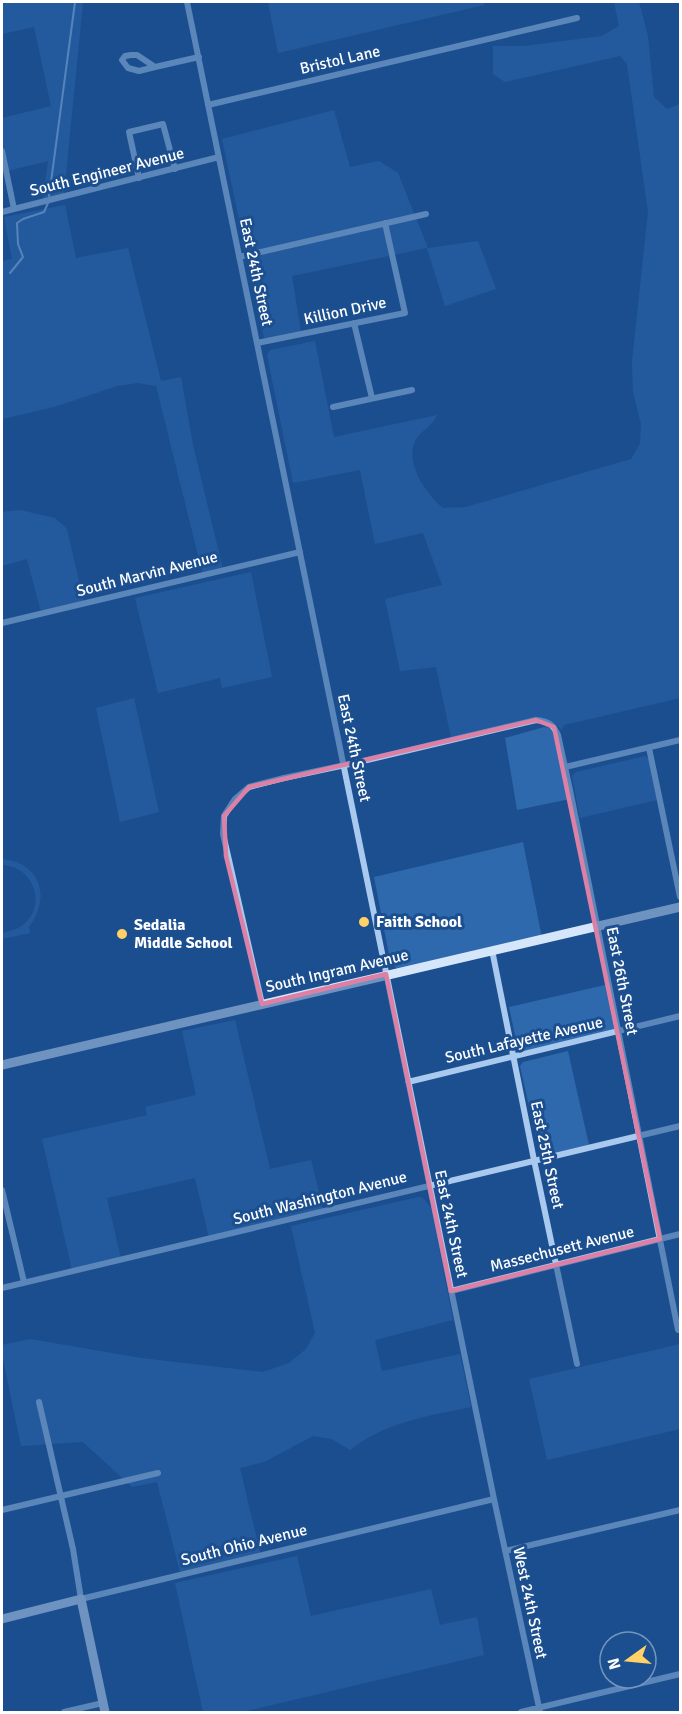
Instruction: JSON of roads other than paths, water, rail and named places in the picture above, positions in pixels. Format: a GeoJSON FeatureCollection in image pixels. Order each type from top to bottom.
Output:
{"type":"FeatureCollection","features":[{"type":"Feature","properties":{"kind":"main road","name":"South Ingram Avenue"},"geometry":{"type":"LineString","coordinates":[[2,1065],[681,907]]}},
{"type":"Feature","properties":{"kind":"main road","name":"South Ohio Avenue"},"geometry":{"type":"LineString","coordinates":[[2,1619],[81,1599]]}},
{"type":"Feature","properties":{"kind":"main road"},"geometry":{"type":"LineString","coordinates":[[81,1599],[104,1708]]}},
{"type":"Feature","properties":{"kind":"street","name":"East 24th Street"},"geometry":{"type":"LineString","coordinates":[[187,2],[494,1499]]}},
{"type":"Feature","properties":{"kind":"street","name":"Bristol Lane"},"geometry":{"type":"LineString","coordinates":[[208,105],[577,18]]}},
{"type":"Feature","properties":{"kind":"street"},"geometry":{"type":"LineString","coordinates":[[155,67],[137,55],[125,56],[123,60],[128,69],[133,70],[155,67],[199,57]]}},
{"type":"Feature","properties":{"kind":"street"},"geometry":{"type":"LineString","coordinates":[[139,178],[129,132],[163,124],[175,169]]}},
{"type":"Feature","properties":{"kind":"street"},"geometry":{"type":"LineString","coordinates":[[2,151],[14,209]]}},
{"type":"Feature","properties":{"kind":"street","name":"South Engineer Avenue"},"geometry":{"type":"LineString","coordinates":[[2,212],[219,157]]}},
{"type":"Feature","properties":{"kind":"street"},"geometry":{"type":"LineString","coordinates":[[240,257],[426,214]]}},
{"type":"Feature","properties":{"kind":"street","name":"Killion Drive"},"geometry":{"type":"LineString","coordinates":[[257,343],[405,313],[385,223]]}},
{"type":"Feature","properties":{"kind":"street"},"geometry":{"type":"LineString","coordinates":[[354,323],[372,398]]}},
{"type":"Feature","properties":{"kind":"street"},"geometry":{"type":"LineString","coordinates":[[333,407],[412,390]]}},
{"type":"Feature","properties":{"kind":"street","name":"South Marvin Avenue"},"geometry":{"type":"LineString","coordinates":[[2,623],[300,552]]}},
{"type":"Feature","properties":{"kind":"street","name":"East 26th Street"},"geometry":{"type":"LineString","coordinates":[[262,1004],[226,856],[223,834],[224,816],[235,799],[249,788],[284,777],[359,762],[536,720],[545,721],[554,727],[565,767],[678,1330]]}},
{"type":"Feature","properties":{"kind":"street"},"geometry":{"type":"LineString","coordinates":[[565,767],[681,740]]}},
{"type":"Feature","properties":{"kind":"street"},"geometry":{"type":"LineString","coordinates":[[649,748],[681,897]]}},
{"type":"Feature","properties":{"kind":"street","name":"East 25th Street"},"geometry":{"type":"LineString","coordinates":[[492,950],[577,1364]]}},
{"type":"Feature","properties":{"kind":"street","name":"South Lafayette Avenue"},"geometry":{"type":"LineString","coordinates":[[408,1082],[681,1016]]}},
{"type":"Feature","properties":{"kind":"street","name":"South Washington Avenue"},"geometry":{"type":"LineString","coordinates":[[2,1288],[681,1126]]}},
{"type":"Feature","properties":{"kind":"street"},"geometry":{"type":"LineString","coordinates":[[2,1190],[24,1282]]}},
{"type":"Feature","properties":{"kind":"street","name":"Massechusett Avenue"},"geometry":{"type":"LineString","coordinates":[[451,1291],[681,1234]]}},
{"type":"Feature","properties":{"kind":"street"},"geometry":{"type":"LineString","coordinates":[[39,1402],[81,1599]]}},
{"type":"Feature","properties":{"kind":"street"},"geometry":{"type":"LineString","coordinates":[[2,1510],[158,1473]]}},
{"type":"Feature","properties":{"kind":"street","name":"West 24th Street"},"geometry":{"type":"LineString","coordinates":[[494,1499],[540,1710]]}},
{"type":"Feature","properties":{"kind":"street","name":"South Ohio Avenue"},"geometry":{"type":"LineString","coordinates":[[81,1599],[494,1499]]}},
{"type":"Feature","properties":{"kind":"street"},"geometry":{"type":"LineString","coordinates":[[505,1551],[681,1510]]}},
{"type":"Feature","properties":{"kind":"street"},"geometry":{"type":"LineString","coordinates":[[520,1713],[681,1674]]}},
{"type":"Feature","properties":{"kind":"street"},"geometry":{"type":"LineString","coordinates":[[64,1713],[104,1708]]}},
{"type":"Feature","properties":{"kind":"waterway"},"geometry":{"type":"LineString","coordinates":[[49,197],[75,2]]}},
{"type":"Feature","properties":{"kind":"waterway"},"geometry":{"type":"LineString","coordinates":[[10,273],[23,257],[18,244],[17,223],[44,212],[48,203]]}},
{"type":"Feature","properties":{"kind":"place","name":"Faith School"},"geometry":{"type":"Point","coordinates":[364,922]}},
{"type":"Feature","properties":{"kind":"place","name":"Sedalia Middle School"},"geometry":{"type":"Point","coordinates":[122,934]}}]}
